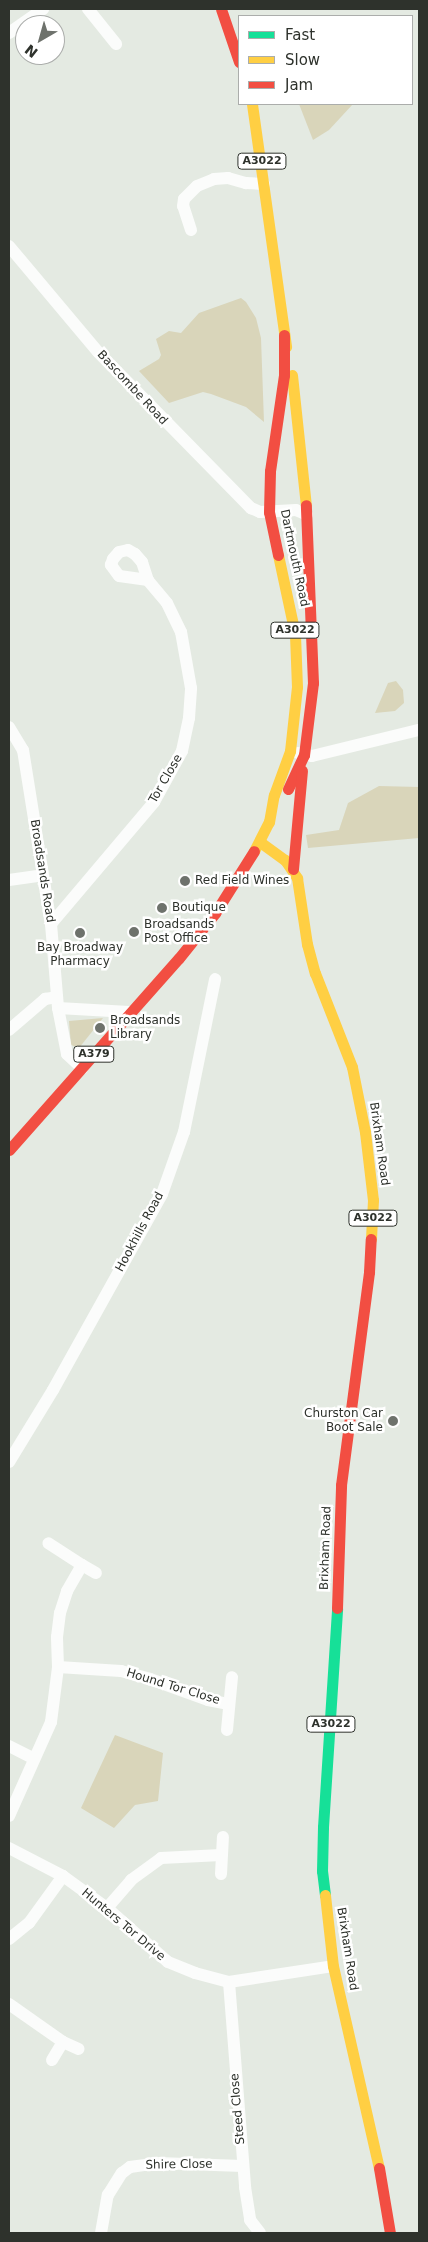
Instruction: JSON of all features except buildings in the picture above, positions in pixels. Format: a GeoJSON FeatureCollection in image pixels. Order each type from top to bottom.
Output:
{"type":"FeatureCollection","features":[{"type":"Feature","properties":{"kind":"main road"},"geometry":{"type":"LineString","coordinates":[[221,9],[238,59]]}},
{"type":"Feature","properties":{"kind":"main road","name":"Dartmouth Road"},"geometry":{"type":"LineString","coordinates":[[252,105],[284,335],[292,375],[307,515],[313,683],[311,712],[303,758]]}},
{"type":"Feature","properties":{"kind":"main road","name":"Dartmouth Road"},"geometry":{"type":"LineString","coordinates":[[260,842],[270,822],[274,795],[290,752],[297,687],[295,634],[269,512],[270,471],[284,375],[284,335]]}},
{"type":"Feature","properties":{"kind":"main road"},"geometry":{"type":"LineString","coordinates":[[270,822],[303,758]]}},
{"type":"Feature","properties":{"kind":"main road","name":"Brixham Road"},"geometry":{"type":"LineString","coordinates":[[303,758],[293,869],[297,878],[307,944],[315,973],[352,1067],[366,1132],[373,1200],[369,1272],[341,1485],[335,1657],[323,1827],[322,1871],[333,1966],[375,2147],[390,2233]]}},
{"type":"Feature","properties":{"kind":"main road"},"geometry":{"type":"LineString","coordinates":[[260,842],[275,852],[293,869]]}},
{"type":"Feature","properties":{"kind":"main road","name":"A379"},"geometry":{"type":"LineString","coordinates":[[9,1150],[175,962],[215,913],[260,842]]}},
{"type":"Feature","properties":{"kind":"street"},"geometry":{"type":"LineString","coordinates":[[9,33],[43,9]]}},
{"type":"Feature","properties":{"kind":"street"},"geometry":{"type":"LineString","coordinates":[[82,9],[88,9],[116,44]]}},
{"type":"Feature","properties":{"kind":"street"},"geometry":{"type":"LineString","coordinates":[[191,230],[183,206],[184,199],[197,186],[214,179],[228,178],[246,183],[264,184]]}},
{"type":"Feature","properties":{"kind":"street","name":"Bascombe Road"},"geometry":{"type":"LineString","coordinates":[[9,246],[98,352],[152,410],[251,508],[260,512],[269,512]]}},
{"type":"Feature","properties":{"kind":"street"},"geometry":{"type":"LineString","coordinates":[[269,512],[296,510],[307,515]]}},
{"type":"Feature","properties":{"kind":"street","name":"Tor Close"},"geometry":{"type":"LineString","coordinates":[[50,924],[154,802],[182,751],[189,718],[191,688],[186,653],[181,632],[167,603],[148,580]]}},
{"type":"Feature","properties":{"kind":"street","name":"Broadsands Road"},"geometry":{"type":"LineString","coordinates":[[9,727],[23,750],[43,875],[58,1003],[67,1054],[82,1068]]}},
{"type":"Feature","properties":{"kind":"street"},"geometry":{"type":"LineString","coordinates":[[290,752],[303,758],[419,730]]}},
{"type":"Feature","properties":{"kind":"street"},"geometry":{"type":"LineString","coordinates":[[9,880],[43,875]]}},
{"type":"Feature","properties":{"kind":"street","name":"Hookhills Road"},"geometry":{"type":"LineString","coordinates":[[9,1462],[53,1390],[162,1194],[184,1132],[214,978]]}},
{"type":"Feature","properties":{"kind":"street"},"geometry":{"type":"LineString","coordinates":[[9,1030],[45,999],[58,1003],[129,1012]]}},
{"type":"Feature","properties":{"kind":"street"},"geometry":{"type":"LineString","coordinates":[[48,1543],[96,1573]]}},
{"type":"Feature","properties":{"kind":"street"},"geometry":{"type":"LineString","coordinates":[[9,1816],[51,1722],[58,1667],[57,1637],[60,1613],[67,1591],[82,1566]]}},
{"type":"Feature","properties":{"kind":"street","name":"Hound Tor Close"},"geometry":{"type":"LineString","coordinates":[[58,1667],[121,1671],[150,1679],[208,1700],[228,1704]]}},
{"type":"Feature","properties":{"kind":"street","name":"Hound Tor Close"},"geometry":{"type":"LineString","coordinates":[[227,1730],[232,1677]]}},
{"type":"Feature","properties":{"kind":"street"},"geometry":{"type":"LineString","coordinates":[[9,1746],[34,1759]]}},
{"type":"Feature","properties":{"kind":"street"},"geometry":{"type":"LineString","coordinates":[[221,1874],[223,1837]]}},
{"type":"Feature","properties":{"kind":"street","name":"Hunters Tor Drive"},"geometry":{"type":"LineString","coordinates":[[9,1848],[63,1876],[107,1908],[168,1962],[195,1973],[229,1982],[333,1966]]}},
{"type":"Feature","properties":{"kind":"street"},"geometry":{"type":"LineString","coordinates":[[107,1908],[131,1880],[161,1858],[221,1855]]}},
{"type":"Feature","properties":{"kind":"street"},"geometry":{"type":"LineString","coordinates":[[9,1939],[29,1922],[63,1876]]}},
{"type":"Feature","properties":{"kind":"street","name":"Steed Close"},"geometry":{"type":"LineString","coordinates":[[229,1982],[243,2166],[250,2220],[260,2233]]}},
{"type":"Feature","properties":{"kind":"street"},"geometry":{"type":"LineString","coordinates":[[9,2004],[63,2042],[79,2049]]}},
{"type":"Feature","properties":{"kind":"street"},"geometry":{"type":"LineString","coordinates":[[52,2060],[63,2042]]}},
{"type":"Feature","properties":{"kind":"street","name":"Shire Close"},"geometry":{"type":"LineString","coordinates":[[101,2233],[108,2195],[122,2173],[130,2167],[158,2163],[243,2166]]}},
{"type":"Feature","properties":{"kind":"shaded area"},"geometry":{"type":"Polygon","coordinates":[[[299,105],[352,105],[329,130],[313,140],[299,105]]]}},
{"type":"Feature","properties":{"kind":"shaded area"},"geometry":{"type":"Polygon","coordinates":[[[241,298],[246,302],[256,318],[261,338],[264,422],[246,407],[203,392],[169,403],[139,371],[159,359],[161,355],[156,339],[169,331],[181,333],[199,313],[241,298]]]}},
{"type":"Feature","properties":{"kind":"shaded area"},"geometry":{"type":"Polygon","coordinates":[[[396,681],[403,690],[404,703],[395,711],[375,713],[388,683],[396,681]]]}},
{"type":"Feature","properties":{"kind":"shaded area"},"geometry":{"type":"Polygon","coordinates":[[[379,786],[419,787],[419,838],[308,848],[306,835],[339,830],[348,803],[379,786]]]}},
{"type":"Feature","properties":{"kind":"shaded area"},"geometry":{"type":"Polygon","coordinates":[[[103,1018],[79,1048],[71,1045],[69,1021],[103,1018]]]}},
{"type":"Feature","properties":{"kind":"shaded area"},"geometry":{"type":"Polygon","coordinates":[[[115,1735],[163,1753],[158,1801],[135,1805],[114,1828],[81,1808],[115,1735]]]}},
{"type":"Feature","properties":{"kind":"traffic: fast"},"geometry":{"type":"LineString","coordinates":[[325,1895],[322,1871],[323,1827],[337,1608]]}},
{"type":"Feature","properties":{"kind":"traffic: slow"},"geometry":{"type":"LineString","coordinates":[[252,105],[286,347]]}},
{"type":"Feature","properties":{"kind":"traffic: slow"},"geometry":{"type":"LineString","coordinates":[[292,375],[306,505]]}},
{"type":"Feature","properties":{"kind":"traffic: slow"},"geometry":{"type":"LineString","coordinates":[[254,851],[269,822],[274,795],[290,751],[297,687],[295,634],[278,555]]}},
{"type":"Feature","properties":{"kind":"traffic: slow"},"geometry":{"type":"LineString","coordinates":[[260,842],[285,860],[297,878],[307,944],[315,973],[352,1067],[365,1132],[373,1200],[371,1239]]}},
{"type":"Feature","properties":{"kind":"traffic: slow"},"geometry":{"type":"LineString","coordinates":[[325,1895],[333,1966],[379,2168]]}},
{"type":"Feature","properties":{"kind":"traffic: jam"},"geometry":{"type":"LineString","coordinates":[[221,9],[238,59]]}},
{"type":"Feature","properties":{"kind":"traffic: jam"},"geometry":{"type":"LineString","coordinates":[[278,555],[269,512],[270,471],[284,375],[284,335]]}},
{"type":"Feature","properties":{"kind":"traffic: jam"},"geometry":{"type":"LineString","coordinates":[[288,789],[304,755],[313,683],[306,505]]}},
{"type":"Feature","properties":{"kind":"traffic: jam"},"geometry":{"type":"LineString","coordinates":[[293,869],[302,770]]}},
{"type":"Feature","properties":{"kind":"traffic: jam"},"geometry":{"type":"LineString","coordinates":[[9,1150],[179,958],[215,913],[254,851]]}},
{"type":"Feature","properties":{"kind":"traffic: jam"},"geometry":{"type":"LineString","coordinates":[[337,1608],[341,1485],[369,1272],[371,1239]]}},
{"type":"Feature","properties":{"kind":"traffic: jam"},"geometry":{"type":"LineString","coordinates":[[379,2168],[390,2233]]}},
{"type":"Feature","properties":{"kind":"place","name":"Red Field Wines"},"geometry":{"type":"Point","coordinates":[185,881]}},
{"type":"Feature","properties":{"kind":"place","name":"Boutique"},"geometry":{"type":"Point","coordinates":[162,908]}},
{"type":"Feature","properties":{"kind":"place","name":"Broadsands Post Office"},"geometry":{"type":"Point","coordinates":[134,932]}},
{"type":"Feature","properties":{"kind":"place","name":"Bay Broadway Pharmacy"},"geometry":{"type":"Point","coordinates":[80,933]}},
{"type":"Feature","properties":{"kind":"place","name":"Broadsands Library"},"geometry":{"type":"Point","coordinates":[100,1028]}},
{"type":"Feature","properties":{"kind":"place","name":"Churston Car Boot Sale"},"geometry":{"type":"Point","coordinates":[393,1421]}}]}
